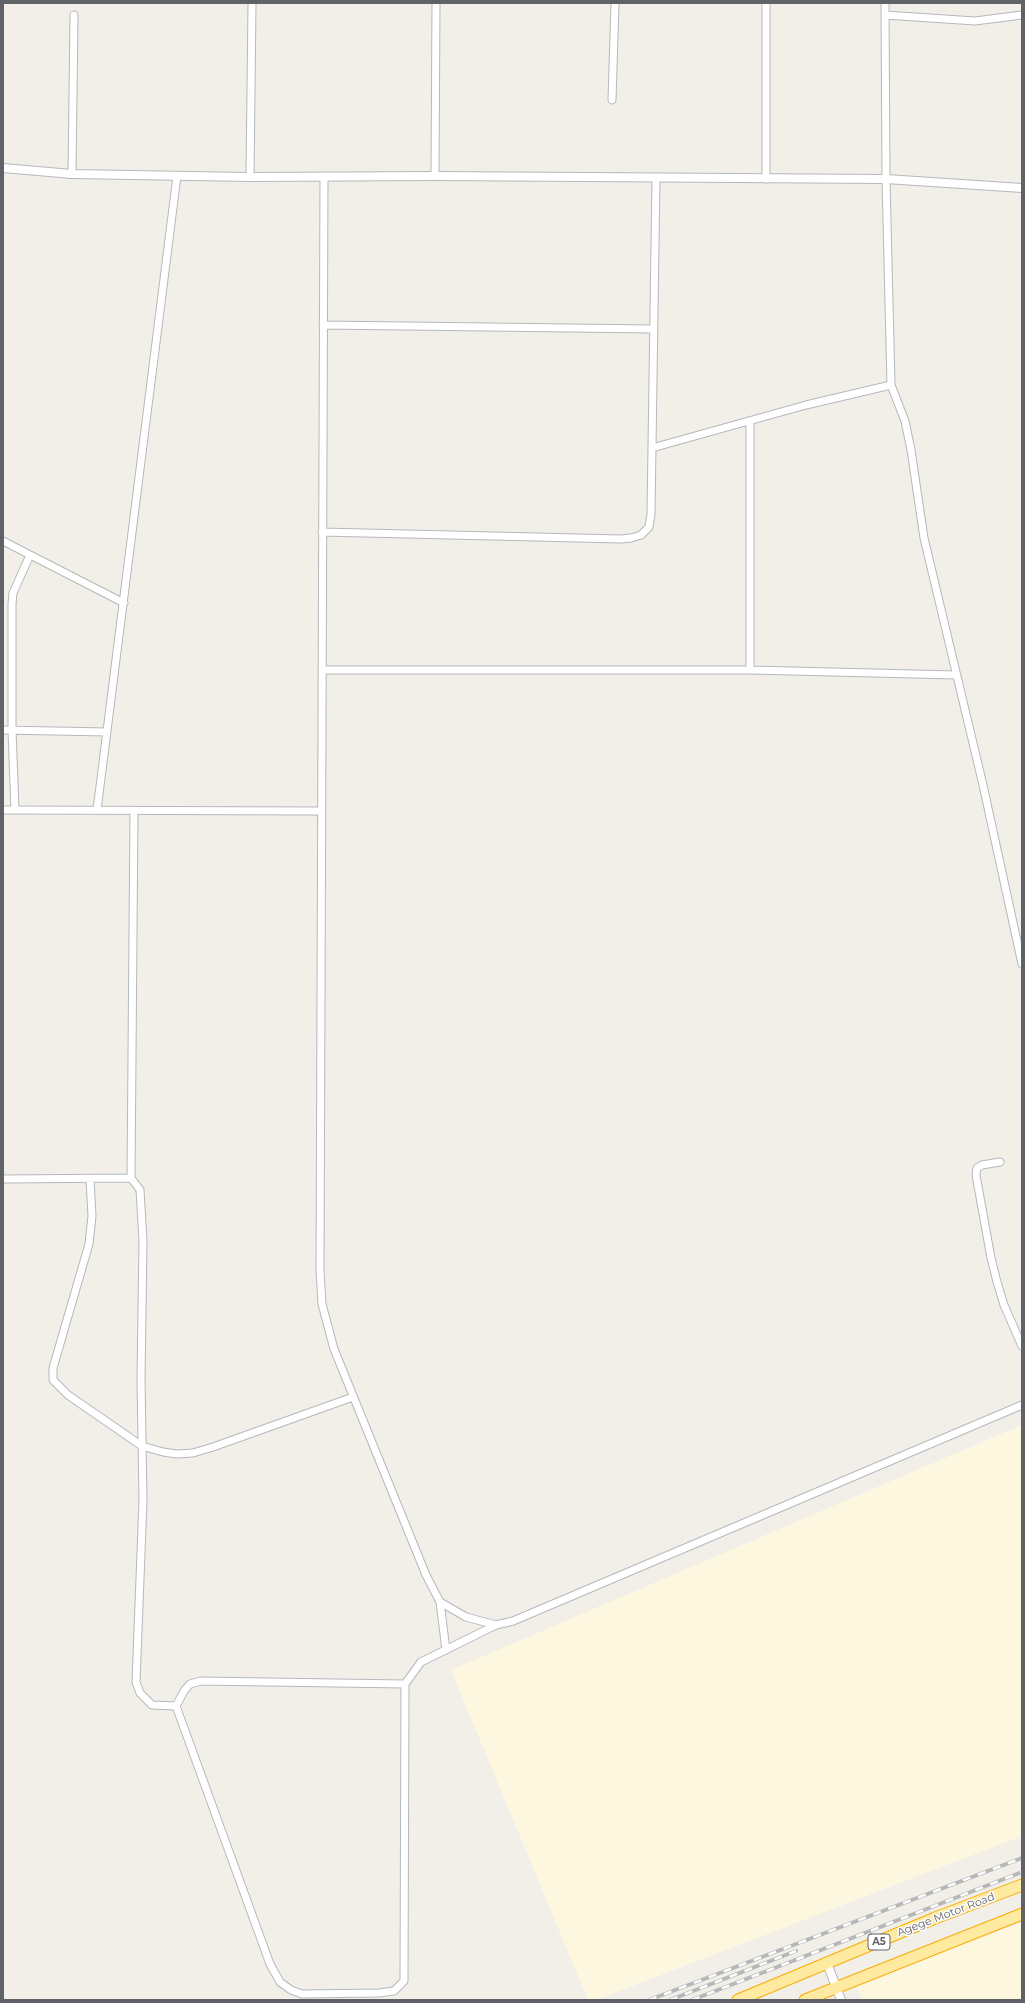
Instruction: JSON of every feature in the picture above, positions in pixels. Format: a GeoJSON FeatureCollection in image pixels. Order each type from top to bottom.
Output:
{"type":"FeatureCollection","features":[{"type":"Feature","properties":{"kind":"highway","name":"Agege Motor Road"},"geometry":{"type":"LineString","coordinates":[[738,2000],[936,1918],[1022,1886]]}},
{"type":"Feature","properties":{"kind":"highway","name":"A5"},"geometry":{"type":"LineString","coordinates":[[805,2000],[1022,1914]]}},
{"type":"Feature","properties":{"kind":"street"},"geometry":{"type":"LineString","coordinates":[[250,177],[252,3]]}},
{"type":"Feature","properties":{"kind":"street"},"geometry":{"type":"LineString","coordinates":[[435,176],[436,3]]}},
{"type":"Feature","properties":{"kind":"street"},"geometry":{"type":"LineString","coordinates":[[612,100],[615,3]]}},
{"type":"Feature","properties":{"kind":"street"},"geometry":{"type":"LineString","coordinates":[[766,3],[766,178]]}},
{"type":"Feature","properties":{"kind":"street"},"geometry":{"type":"LineString","coordinates":[[885,3],[886,179],[891,384],[905,421],[911,450],[924,538],[1022,964]]}},
{"type":"Feature","properties":{"kind":"street"},"geometry":{"type":"LineString","coordinates":[[72,174],[74,15]]}},
{"type":"Feature","properties":{"kind":"street"},"geometry":{"type":"LineString","coordinates":[[885,15],[975,21],[1022,15]]}},
{"type":"Feature","properties":{"kind":"street"},"geometry":{"type":"LineString","coordinates":[[3,168],[72,174],[250,177],[435,176],[886,179],[1022,188]]}},
{"type":"Feature","properties":{"kind":"street"},"geometry":{"type":"LineString","coordinates":[[97,810],[177,176]]}},
{"type":"Feature","properties":{"kind":"street"},"geometry":{"type":"LineString","coordinates":[[324,176],[320,1270],[322,1304],[334,1349],[353,1397],[426,1575],[440,1602],[446,1650]]}},
{"type":"Feature","properties":{"kind":"street"},"geometry":{"type":"LineString","coordinates":[[322,532],[631,538],[641,535],[649,527],[651,514],[656,178]]}},
{"type":"Feature","properties":{"kind":"street"},"geometry":{"type":"LineString","coordinates":[[324,324],[653,329]]}},
{"type":"Feature","properties":{"kind":"street"},"geometry":{"type":"LineString","coordinates":[[652,448],[750,422],[806,405],[891,384]]}},
{"type":"Feature","properties":{"kind":"street"},"geometry":{"type":"LineString","coordinates":[[750,422],[750,670]]}},
{"type":"Feature","properties":{"kind":"street"},"geometry":{"type":"LineString","coordinates":[[3,541],[124,603]]}},
{"type":"Feature","properties":{"kind":"street"},"geometry":{"type":"LineString","coordinates":[[15,810],[12,730],[12,604],[13,593],[30,555]]}},
{"type":"Feature","properties":{"kind":"street"},"geometry":{"type":"LineString","coordinates":[[322,670],[750,670],[956,675]]}},
{"type":"Feature","properties":{"kind":"street"},"geometry":{"type":"LineString","coordinates":[[3,730],[107,732]]}},
{"type":"Feature","properties":{"kind":"street"},"geometry":{"type":"LineString","coordinates":[[3,810],[321,811]]}},
{"type":"Feature","properties":{"kind":"street"},"geometry":{"type":"LineString","coordinates":[[134,811],[131,1178],[140,1190],[142,1202],[142,1562],[136,1682],[140,1693],[152,1705],[176,1706]]}},
{"type":"Feature","properties":{"kind":"street"},"geometry":{"type":"LineString","coordinates":[[1000,1162],[982,1165],[978,1168],[976,1175],[991,1258],[997,1282],[1004,1305],[1022,1346]]}},
{"type":"Feature","properties":{"kind":"street"},"geometry":{"type":"LineString","coordinates":[[3,1179],[131,1178]]}},
{"type":"Feature","properties":{"kind":"street"},"geometry":{"type":"LineString","coordinates":[[90,1179],[92,1216],[89,1244],[58,1346],[53,1368],[53,1380],[68,1395],[142,1446],[163,1452],[193,1453],[353,1397]]}},
{"type":"Feature","properties":{"kind":"street"},"geometry":{"type":"LineString","coordinates":[[405,1684],[201,1681],[190,1684],[184,1691],[176,1706],[270,1964],[280,1982],[291,1990],[302,1994],[339,1995],[379,1993],[394,1991],[404,1981],[405,1684],[421,1662],[496,1625],[513,1621],[1022,1406]]}},
{"type":"Feature","properties":{"kind":"street"},"geometry":{"type":"LineString","coordinates":[[440,1602],[466,1616],[496,1625]]}},
{"type":"Feature","properties":{"kind":"street"},"geometry":{"type":"LineString","coordinates":[[827,1963],[841,2000]]}},
{"type":"Feature","properties":{"kind":"shaded area"},"geometry":{"type":"Polygon","coordinates":[[[1022,1425],[1022,1836],[596,2000],[588,2000],[451,1670],[1022,1425]]]}},
{"type":"Feature","properties":{"kind":"shaded area"},"geometry":{"type":"Polygon","coordinates":[[[1022,1923],[1022,2000],[862,2000],[854,1981],[1022,1923]]]}},
{"type":"Feature","properties":{"kind":"railway"},"geometry":{"type":"LineString","coordinates":[[649,2000],[1022,1858]]}},
{"type":"Feature","properties":{"kind":"railway"},"geometry":{"type":"LineString","coordinates":[[692,2000],[1022,1872]]}},
{"type":"Feature","properties":{"kind":"railway"},"geometry":{"type":"LineString","coordinates":[[670,2000],[796,1951]]}}]}
